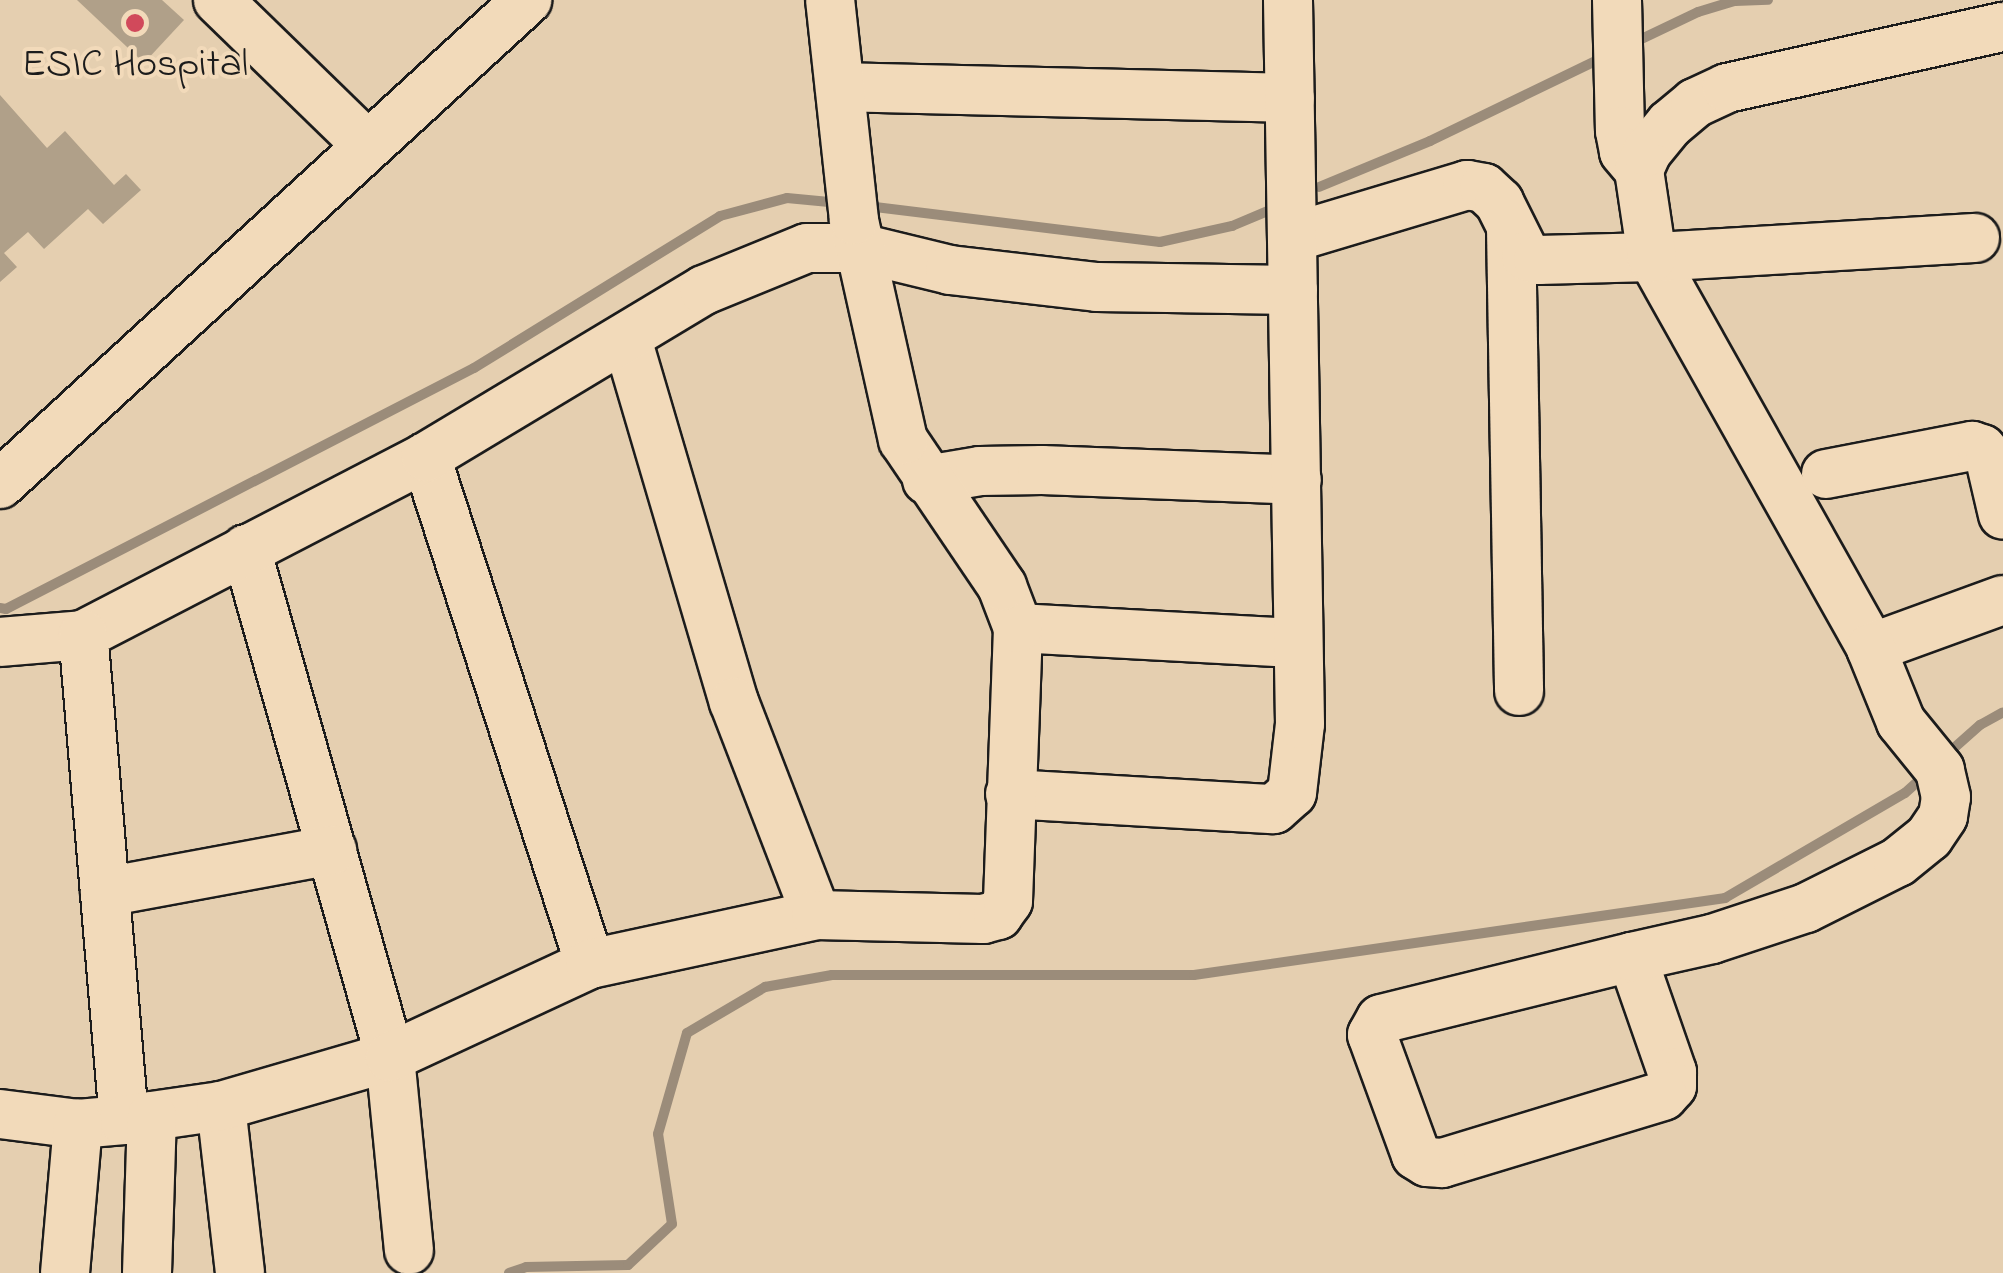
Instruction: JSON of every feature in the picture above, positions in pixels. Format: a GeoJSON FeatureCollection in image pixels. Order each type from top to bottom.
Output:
{"type":"FeatureCollection","features":[{"type":"Feature","properties":{"kind":"street"},"geometry":{"type":"LineString","coordinates":[[218,0],[366,144]]}},
{"type":"Feature","properties":{"kind":"street"},"geometry":{"type":"LineString","coordinates":[[0,484],[527,0]]}},
{"type":"Feature","properties":{"kind":"street"},"geometry":{"type":"LineString","coordinates":[[0,1114],[118,1120],[221,1106],[390,1056],[590,964],[816,915],[983,919],[998,916],[1008,902],[1018,628],[1002,586],[902,440],[854,217],[830,0]]}},
{"type":"Feature","properties":{"kind":"street"},"geometry":{"type":"LineString","coordinates":[[1010,794],[1274,810],[1292,793],[1300,724],[1288,0]]}},
{"type":"Feature","properties":{"kind":"street"},"geometry":{"type":"LineString","coordinates":[[1632,957],[1672,1072],[1672,1086],[1663,1096],[1442,1163],[1416,1156],[1372,1034],[1380,1019],[1632,957],[1712,939],[1806,908],[1898,862],[1928,837],[1944,816],[1946,798],[1940,770],[1901,722],[1871,648],[1652,257],[1640,170],[1646,152],[1670,124],[1695,103],[1727,88],[2003,27]]}},
{"type":"Feature","properties":{"kind":"street"},"geometry":{"type":"LineString","coordinates":[[1617,28],[1620,131],[1624,152],[1640,170]]}},
{"type":"Feature","properties":{"kind":"street"},"geometry":{"type":"LineString","coordinates":[[840,87],[1290,98]]}},
{"type":"Feature","properties":{"kind":"street"},"geometry":{"type":"LineString","coordinates":[[1294,237],[1467,184],[1491,192],[1526,256],[1538,260],[1975,238]]}},
{"type":"Feature","properties":{"kind":"street"},"geometry":{"type":"LineString","coordinates":[[854,217],[950,270],[1097,287],[1293,290]]}},
{"type":"Feature","properties":{"kind":"street"},"geometry":{"type":"LineString","coordinates":[[0,642],[83,635],[426,457],[704,290],[774,258],[807,248],[854,217]]}},
{"type":"Feature","properties":{"kind":"street"},"geometry":{"type":"LineString","coordinates":[[1510,228],[1519,691]]}},
{"type":"Feature","properties":{"kind":"street"},"geometry":{"type":"LineString","coordinates":[[627,339],[734,702],[816,915]]}},
{"type":"Feature","properties":{"kind":"street"},"geometry":{"type":"LineString","coordinates":[[1826,474],[1972,446],[1982,448],[1990,459],[2003,515]]}},
{"type":"Feature","properties":{"kind":"street"},"geometry":{"type":"LineString","coordinates":[[426,457],[590,964]]}},
{"type":"Feature","properties":{"kind":"street"},"geometry":{"type":"LineString","coordinates":[[926,480],[980,472],[1042,470],[1296,480]]}},
{"type":"Feature","properties":{"kind":"street"},"geometry":{"type":"LineString","coordinates":[[246,549],[390,1056],[409,1250]]}},
{"type":"Feature","properties":{"kind":"street"},"geometry":{"type":"LineString","coordinates":[[1871,648],[2003,600]]}},
{"type":"Feature","properties":{"kind":"street"},"geometry":{"type":"LineString","coordinates":[[1018,628],[1298,643]]}},
{"type":"Feature","properties":{"kind":"street"},"geometry":{"type":"LineString","coordinates":[[83,635],[105,892],[118,1120],[148,1273]]}},
{"type":"Feature","properties":{"kind":"street"},"geometry":{"type":"LineString","coordinates":[[105,892],[332,850]]}},
{"type":"Feature","properties":{"kind":"street"},"geometry":{"type":"LineString","coordinates":[[221,1106],[240,1273]]}},
{"type":"Feature","properties":{"kind":"street"},"geometry":{"type":"LineString","coordinates":[[66,1273],[118,1120]]}},
{"type":"Feature","properties":{"kind":"building"},"geometry":{"type":"Polygon","coordinates":[[[77,0],[162,0],[184,20],[144,63],[77,0]]]}},
{"type":"Feature","properties":{"kind":"building"},"geometry":{"type":"Polygon","coordinates":[[[0,95],[47,148],[65,131],[114,185],[126,174],[141,190],[103,224],[88,209],[44,249],[28,232],[4,253],[17,267],[0,282],[0,95]]]}},
{"type":"Feature","properties":{"kind":"waterway"},"geometry":{"type":"LineString","coordinates":[[1633,43],[1698,12],[1735,1],[1768,0]]}},
{"type":"Feature","properties":{"kind":"waterway"},"geometry":{"type":"LineString","coordinates":[[1319,187],[1430,141],[1604,57]]}},
{"type":"Feature","properties":{"kind":"waterway"},"geometry":{"type":"LineString","coordinates":[[0,608],[6,609],[474,368],[720,216],[787,198],[840,203]]}},
{"type":"Feature","properties":{"kind":"waterway"},"geometry":{"type":"LineString","coordinates":[[867,206],[1160,242],[1232,226],[1270,210]]}},
{"type":"Feature","properties":{"kind":"waterway"},"geometry":{"type":"LineString","coordinates":[[1945,756],[1980,725],[2003,712]]}},
{"type":"Feature","properties":{"kind":"waterway"},"geometry":{"type":"LineString","coordinates":[[509,1273],[526,1267],[628,1265],[672,1224],[658,1134],[687,1033],[765,987],[832,975],[1194,975],[1725,898],[1905,793],[1925,775]]}},
{"type":"Feature","properties":{"kind":"place","name":"ESIC Hospital"},"geometry":{"type":"Point","coordinates":[135,23]}}]}
